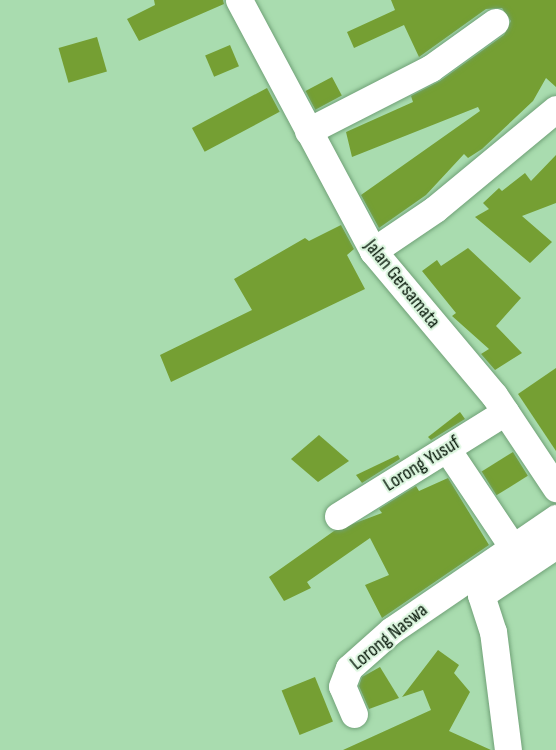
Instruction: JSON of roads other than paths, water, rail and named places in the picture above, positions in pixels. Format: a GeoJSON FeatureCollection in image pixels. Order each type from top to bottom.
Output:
{"type":"FeatureCollection","features":[{"type":"Feature","properties":{"kind":"street","name":"Jalan Gersamata"},"geometry":{"type":"LineString","coordinates":[[239,0],[373,251],[505,412],[556,488]]}},
{"type":"Feature","properties":{"kind":"street"},"geometry":{"type":"LineString","coordinates":[[308,132],[432,68],[495,22]]}},
{"type":"Feature","properties":{"kind":"street"},"geometry":{"type":"LineString","coordinates":[[373,251],[435,209],[556,109]]}},
{"type":"Feature","properties":{"kind":"street","name":"Lorong Yusuf"},"geometry":{"type":"LineString","coordinates":[[338,516],[505,412]]}},
{"type":"Feature","properties":{"kind":"street"},"geometry":{"type":"LineString","coordinates":[[447,449],[512,546]]}},
{"type":"Feature","properties":{"kind":"street","name":"Lorong Naswa"},"geometry":{"type":"LineString","coordinates":[[476,586],[512,546],[556,518]]}},
{"type":"Feature","properties":{"kind":"street","name":"Lorong Naswa"},"geometry":{"type":"LineString","coordinates":[[354,714],[342,686],[349,668],[392,630],[556,545]]}},
{"type":"Feature","properties":{"kind":"street"},"geometry":{"type":"LineString","coordinates":[[476,586],[493,632],[508,750]]}}]}
